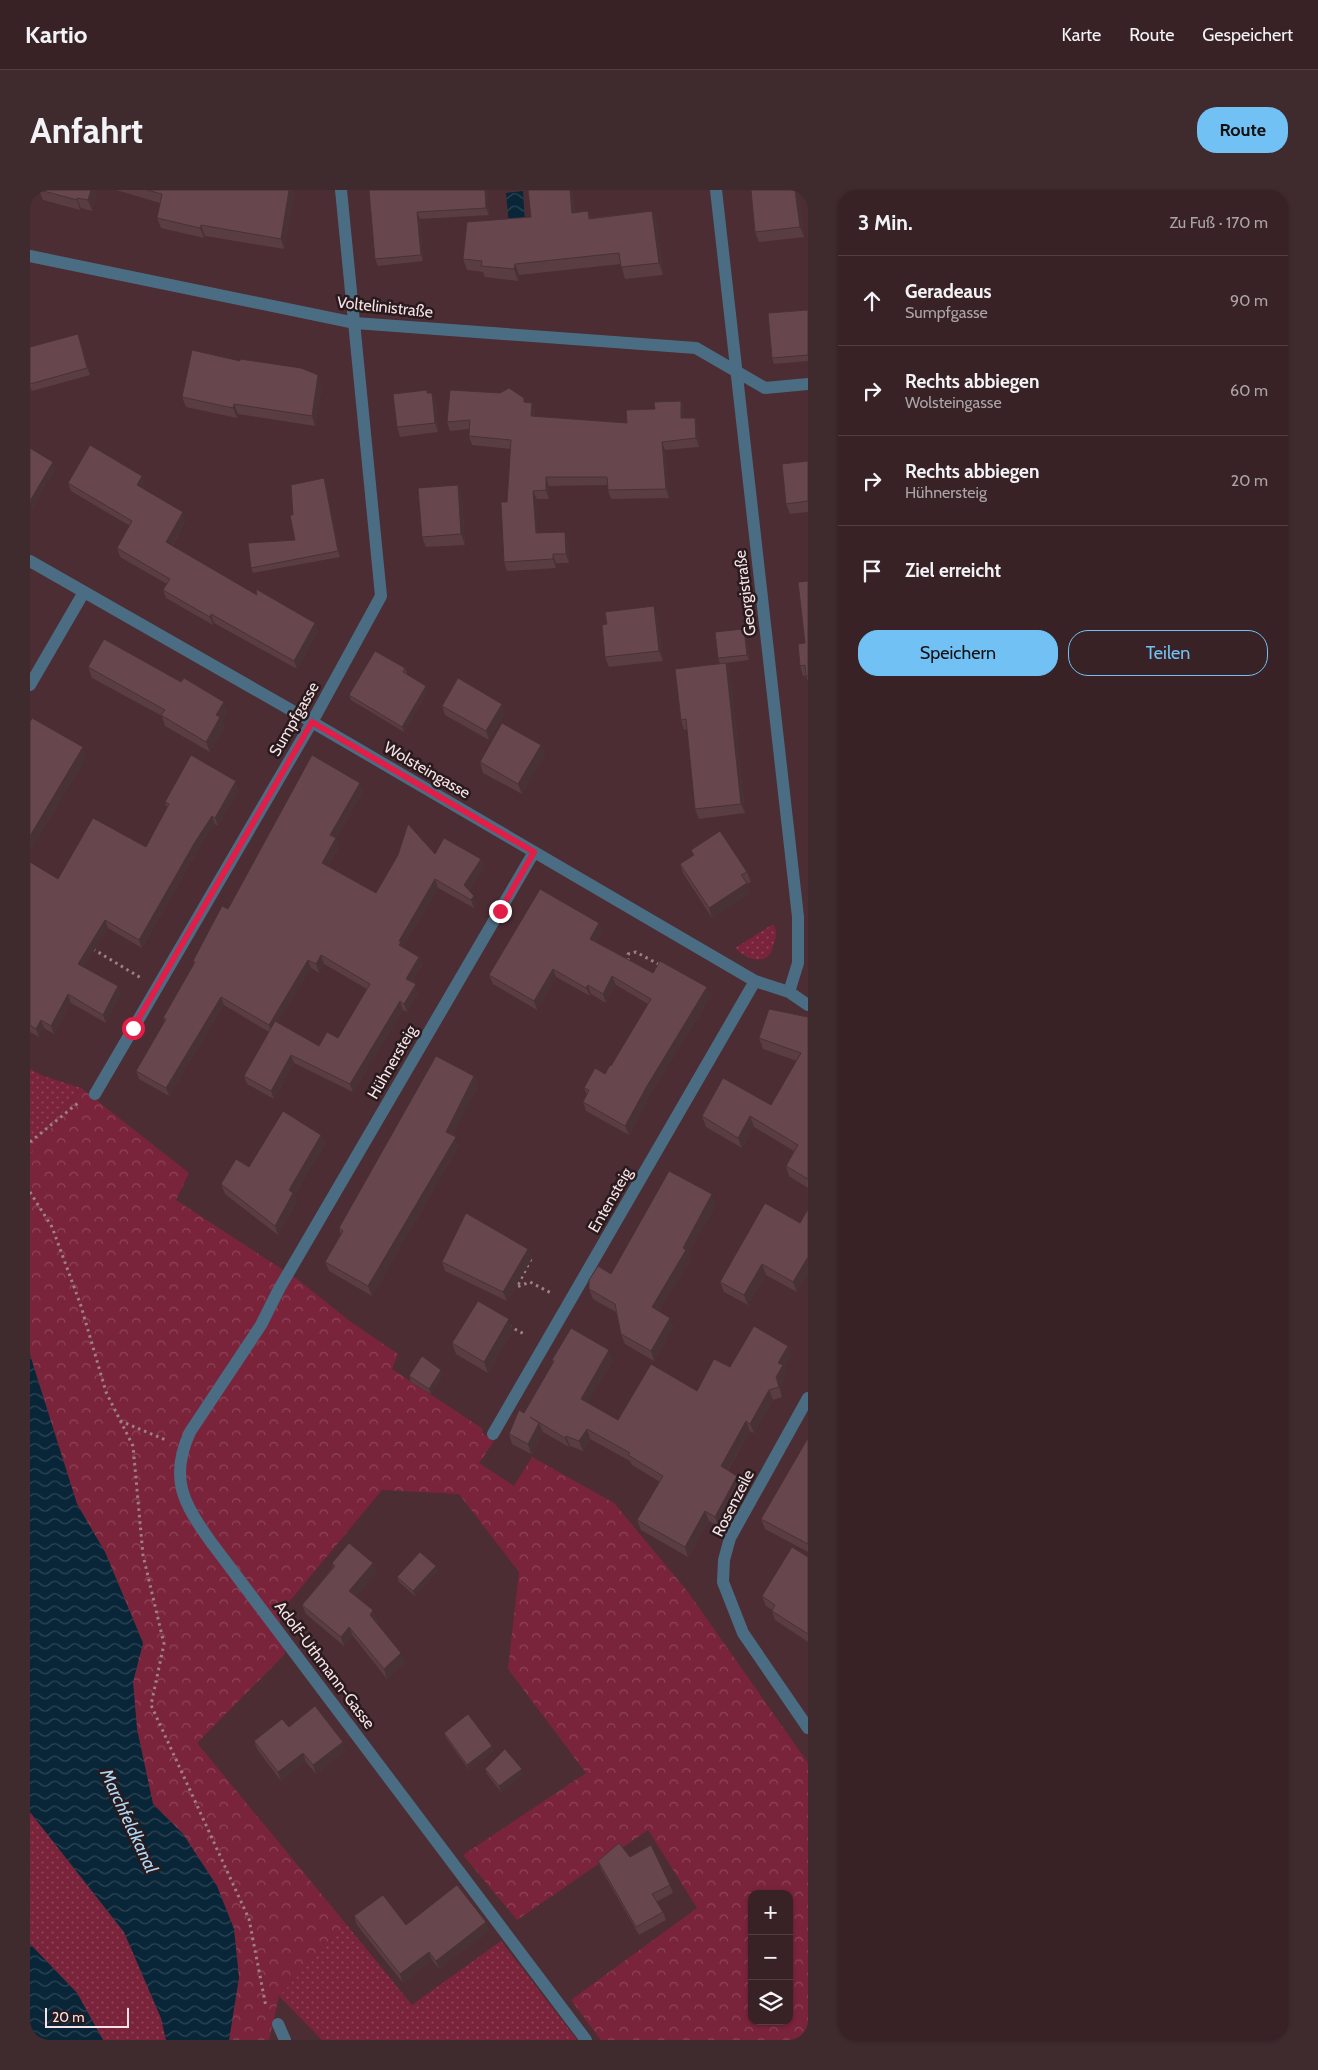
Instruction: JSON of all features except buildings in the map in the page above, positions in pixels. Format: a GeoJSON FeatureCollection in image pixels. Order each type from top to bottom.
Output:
{"type":"FeatureCollection","features":[{"type":"Feature","properties":{"kind":"street","name":"Sumpfgasse"},"geometry":{"type":"LineString","coordinates":[[94,1094],[312,722],[381,596],[341,190]]}},
{"type":"Feature","properties":{"kind":"street","name":"Georgistraße"},"geometry":{"type":"LineString","coordinates":[[716,190],[798,917],[798,963],[789,992]]}},
{"type":"Feature","properties":{"kind":"street","name":"Voltelinistraße"},"geometry":{"type":"LineString","coordinates":[[30,256],[355,323],[696,348],[765,388],[808,384]]}},
{"type":"Feature","properties":{"kind":"street","name":"Wolsteingasse"},"geometry":{"type":"LineString","coordinates":[[30,561],[312,722],[755,982],[789,992],[808,1004]]}},
{"type":"Feature","properties":{"kind":"street"},"geometry":{"type":"LineString","coordinates":[[30,685],[84,592]]}},
{"type":"Feature","properties":{"kind":"street","name":"Hühnersteig"},"geometry":{"type":"LineString","coordinates":[[279,1289],[534,852]]}},
{"type":"Feature","properties":{"kind":"street","name":"Entensteig"},"geometry":{"type":"LineString","coordinates":[[492,1434],[755,982]]}},
{"type":"Feature","properties":{"kind":"street","name":"Adolf-Uthmann-Gasse"},"geometry":{"type":"LineString","coordinates":[[279,1289],[261,1325],[190,1432],[182,1450],[178,1473],[185,1499],[197,1522],[586,2040]]}},
{"type":"Feature","properties":{"kind":"street","name":"Rosenzeile"},"geometry":{"type":"LineString","coordinates":[[808,1398],[730,1538],[724,1560],[722,1582],[743,1633],[808,1728]]}},
{"type":"Feature","properties":{"kind":"street"},"geometry":{"type":"LineString","coordinates":[[278,2024],[285,2040]]}},
{"type":"Feature","properties":{"kind":"path"},"geometry":{"type":"LineString","coordinates":[[88,946],[157,988]]}},
{"type":"Feature","properties":{"kind":"path"},"geometry":{"type":"LineString","coordinates":[[632,968],[627,958],[628,954],[636,952],[666,968]]}},
{"type":"Feature","properties":{"kind":"path"},"geometry":{"type":"LineString","coordinates":[[30,1142],[82,1099],[94,1094]]}},
{"type":"Feature","properties":{"kind":"path"},"geometry":{"type":"LineString","coordinates":[[30,1192],[52,1227],[81,1306],[106,1392],[133,1446],[142,1555],[164,1644],[150,1705],[249,1919],[267,2015]]}},
{"type":"Feature","properties":{"kind":"path"},"geometry":{"type":"LineString","coordinates":[[531,1259],[517,1287],[530,1282],[569,1302]]}},
{"type":"Feature","properties":{"kind":"path"},"geometry":{"type":"LineString","coordinates":[[508,1326],[544,1345]]}},
{"type":"Feature","properties":{"kind":"path"},"geometry":{"type":"LineString","coordinates":[[120,1421],[159,1435],[182,1450]]}},
{"type":"Feature","properties":{"kind":"green space"},"geometry":{"type":"Polygon","coordinates":[[[773,924],[776,938],[771,953],[766,958],[752,958],[742,954],[735,948],[773,924]]]}},
{"type":"Feature","properties":{"kind":"green space"},"geometry":{"type":"Polygon","coordinates":[[[30,1069],[43,1076],[81,1088],[30,1156],[30,1069]]]}},
{"type":"Feature","properties":{"kind":"green space"},"geometry":{"type":"Polygon","coordinates":[[[81,1088],[189,1173],[176,1200],[297,1279],[351,1322],[398,1354],[392,1369],[483,1429],[482,1433],[494,1441],[479,1463],[514,1486],[532,1457],[614,1503],[688,1592],[808,1763],[808,2040],[601,2040],[571,2000],[697,1908],[648,1830],[517,1920],[463,1855],[586,1773],[508,1669],[519,1572],[459,1494],[382,1490],[279,1614],[285,1654],[197,1743],[346,1924],[279,1996],[269,2040],[229,2040],[239,1978],[183,1834],[153,1804],[137,1729],[133,1682],[143,1643],[105,1552],[77,1504],[30,1355],[30,1156],[81,1088]]]}},
{"type":"Feature","properties":{"kind":"green space"},"geometry":{"type":"Polygon","coordinates":[[[30,1812],[124,1932],[161,2018],[166,2040],[103,2040],[77,1993],[30,1944],[30,1812]]]}},
{"type":"Feature","properties":{"kind":"green space"},"geometry":{"type":"Polygon","coordinates":[[[346,1924],[412,2005],[501,1941],[577,2040],[322,2040],[279,1996],[346,1924]]]}},
{"type":"Feature","properties":{"kind":"water"},"geometry":{"type":"Polygon","coordinates":[[[523,191],[525,223],[509,225],[506,193],[523,191]]]}},
{"type":"Feature","properties":{"kind":"water","name":"Marchfeldkanal"},"geometry":{"type":"Polygon","coordinates":[[[30,1355],[77,1504],[105,1552],[143,1643],[133,1682],[137,1729],[153,1804],[183,1834],[217,1886],[234,1929],[239,1977],[229,2040],[166,2040],[161,2018],[124,1932],[30,1812],[30,1355]]]}},
{"type":"Feature","properties":{"kind":"water"},"geometry":{"type":"Polygon","coordinates":[[[30,1944],[77,1993],[103,2040],[30,2040],[30,1944]]]}},
{"type":"Feature","properties":{"kind":"route"},"geometry":{"type":"LineString","coordinates":[[133,1028],[312,722],[534,852],[500,911]]}}]}
